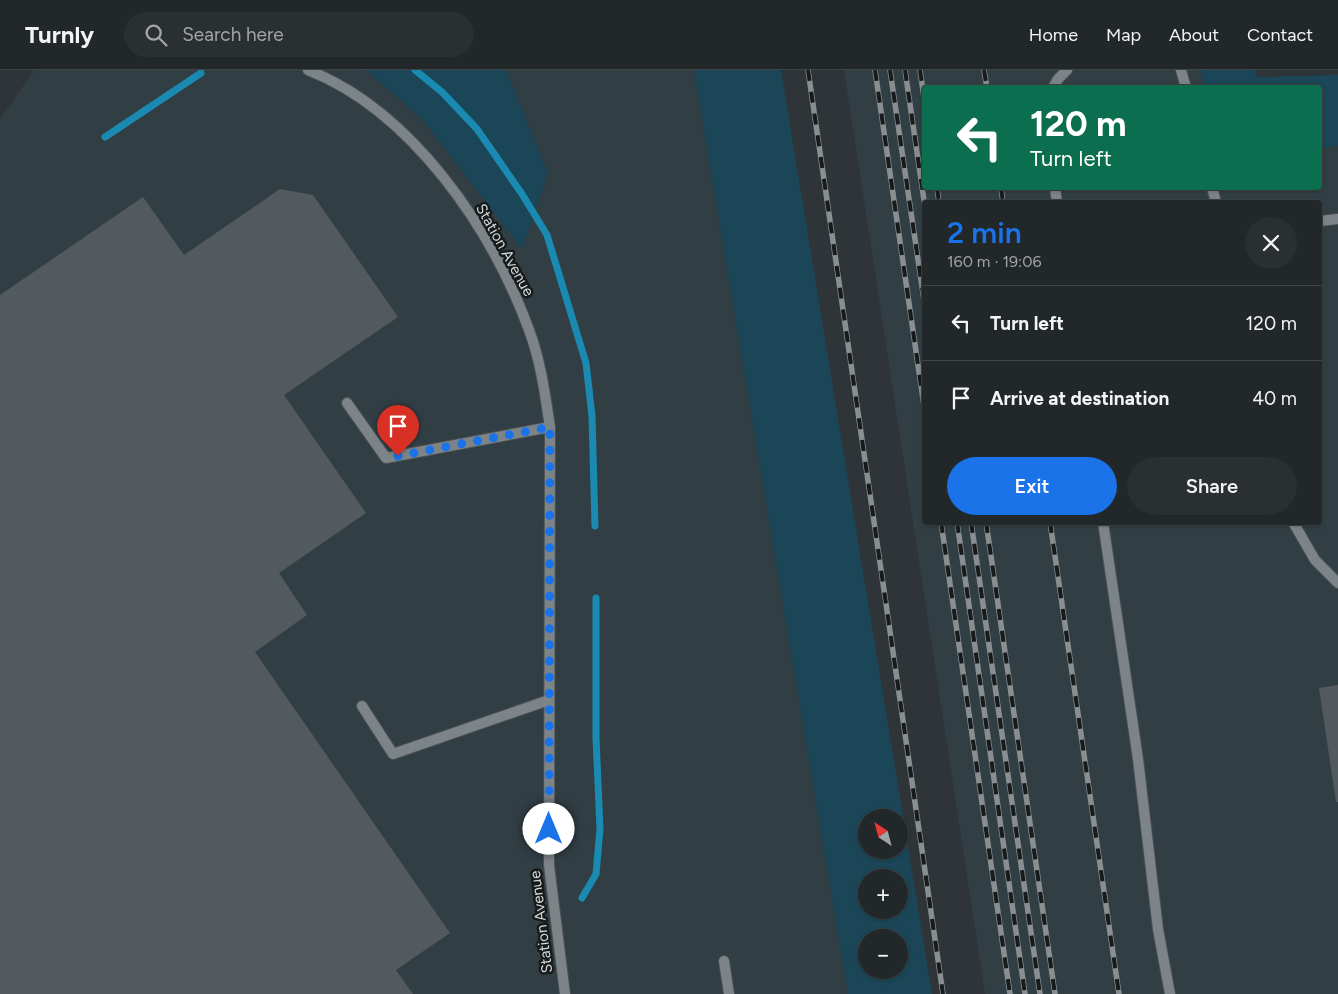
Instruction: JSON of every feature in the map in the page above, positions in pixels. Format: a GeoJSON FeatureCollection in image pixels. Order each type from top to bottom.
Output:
{"type":"FeatureCollection","features":[{"type":"Feature","properties":{"kind":"street","name":"Station Avenue"},"geometry":{"type":"LineString","coordinates":[[308,70],[327,78],[377,111],[411,140],[450,184],[513,290],[530,332],[544,384],[550,427],[549,865],[565,994]]}},
{"type":"Feature","properties":{"kind":"street"},"geometry":{"type":"LineString","coordinates":[[1055,85],[1067,70]]}},
{"type":"Feature","properties":{"kind":"street"},"geometry":{"type":"LineString","coordinates":[[1181,70],[1185,85]]}},
{"type":"Feature","properties":{"kind":"street"},"geometry":{"type":"LineString","coordinates":[[1322,222],[1338,219]]}},
{"type":"Feature","properties":{"kind":"street"},"geometry":{"type":"LineString","coordinates":[[346,403],[386,458],[550,427]]}},
{"type":"Feature","properties":{"kind":"street"},"geometry":{"type":"LineString","coordinates":[[1103,525],[1138,759],[1158,929],[1170,994]]}},
{"type":"Feature","properties":{"kind":"street"},"geometry":{"type":"LineString","coordinates":[[1295,525],[1315,560],[1338,583]]}},
{"type":"Feature","properties":{"kind":"street"},"geometry":{"type":"LineString","coordinates":[[362,706],[393,754],[549,700]]}},
{"type":"Feature","properties":{"kind":"street"},"geometry":{"type":"LineString","coordinates":[[724,961],[729,994]]}},
{"type":"Feature","properties":{"kind":"shaded area"},"geometry":{"type":"Polygon","coordinates":[[[34,70],[781,70],[902,809],[858,809],[858,859],[908,859],[908,847],[932,994],[0,994],[0,119],[34,70]]]}},
{"type":"Feature","properties":{"kind":"shaded area"},"geometry":{"type":"Polygon","coordinates":[[[366,70],[506,70],[548,173],[522,249],[422,119],[366,70]]]}},
{"type":"Feature","properties":{"kind":"shaded area"},"geometry":{"type":"Polygon","coordinates":[[[694,70],[781,70],[902,809],[858,809],[858,859],[908,859],[908,847],[932,994],[848,994],[694,70]]]}},
{"type":"Feature","properties":{"kind":"shaded area"},"geometry":{"type":"Polygon","coordinates":[[[844,70],[1200,70],[1204,85],[922,85],[922,190],[1322,190],[1322,149],[1338,145],[1338,994],[985,994],[844,70]]]}},
{"type":"Feature","properties":{"kind":"shaded area"},"geometry":{"type":"Polygon","coordinates":[[[1200,70],[1255,70],[1257,77],[1338,75],[1338,145],[1322,149],[1322,85],[1204,85],[1200,70]]]}},
{"type":"Feature","properties":{"kind":"building"},"geometry":{"type":"Polygon","coordinates":[[[280,189],[313,195],[398,317],[284,395],[366,513],[279,573],[307,615],[255,652],[450,933],[396,970],[413,994],[0,994],[0,295],[143,197],[184,255],[280,189]]]}},
{"type":"Feature","properties":{"kind":"building"},"geometry":{"type":"Polygon","coordinates":[[[1338,685],[1338,802],[1336,802],[1319,688],[1338,685]]]}},
{"type":"Feature","properties":{"kind":"waterway"},"geometry":{"type":"LineString","coordinates":[[415,70],[442,92],[477,129],[522,194],[547,235],[586,363],[592,416],[595,526]]}},
{"type":"Feature","properties":{"kind":"waterway"},"geometry":{"type":"LineString","coordinates":[[105,137],[201,73]]}},
{"type":"Feature","properties":{"kind":"waterway"},"geometry":{"type":"LineString","coordinates":[[582,898],[596,874],[600,829],[596,738],[596,598]]}},
{"type":"Feature","properties":{"kind":"railway"},"geometry":{"type":"LineString","coordinates":[[808,70],[943,994]]}},
{"type":"Feature","properties":{"kind":"railway"},"geometry":{"type":"LineString","coordinates":[[875,70],[922,392]]}},
{"type":"Feature","properties":{"kind":"railway"},"geometry":{"type":"LineString","coordinates":[[890,70],[922,287]]}},
{"type":"Feature","properties":{"kind":"railway"},"geometry":{"type":"LineString","coordinates":[[905,70],[922,186]]}},
{"type":"Feature","properties":{"kind":"railway"},"geometry":{"type":"LineString","coordinates":[[920,70],[922,85]]}},
{"type":"Feature","properties":{"kind":"railway"},"geometry":{"type":"LineString","coordinates":[[984,70],[986,85]]}},
{"type":"Feature","properties":{"kind":"railway"},"geometry":{"type":"LineString","coordinates":[[923,190],[924,200]]}},
{"type":"Feature","properties":{"kind":"railway"},"geometry":{"type":"LineString","coordinates":[[937,190],[939,200]]}},
{"type":"Feature","properties":{"kind":"railway"},"geometry":{"type":"LineString","coordinates":[[1001,190],[1003,200]]}},
{"type":"Feature","properties":{"kind":"railway"},"geometry":{"type":"LineString","coordinates":[[941,525],[1010,994]]}},
{"type":"Feature","properties":{"kind":"railway"},"geometry":{"type":"LineString","coordinates":[[957,525],[1025,994]]}},
{"type":"Feature","properties":{"kind":"railway"},"geometry":{"type":"LineString","coordinates":[[971,525],[1040,994]]}},
{"type":"Feature","properties":{"kind":"railway"},"geometry":{"type":"LineString","coordinates":[[986,525],[1055,994]]}},
{"type":"Feature","properties":{"kind":"railway"},"geometry":{"type":"LineString","coordinates":[[1050,525],[1119,994]]}},
{"type":"Feature","properties":{"kind":"route"},"geometry":{"type":"LineString","coordinates":[[398,456],[550,427],[549,829]]}}]}
